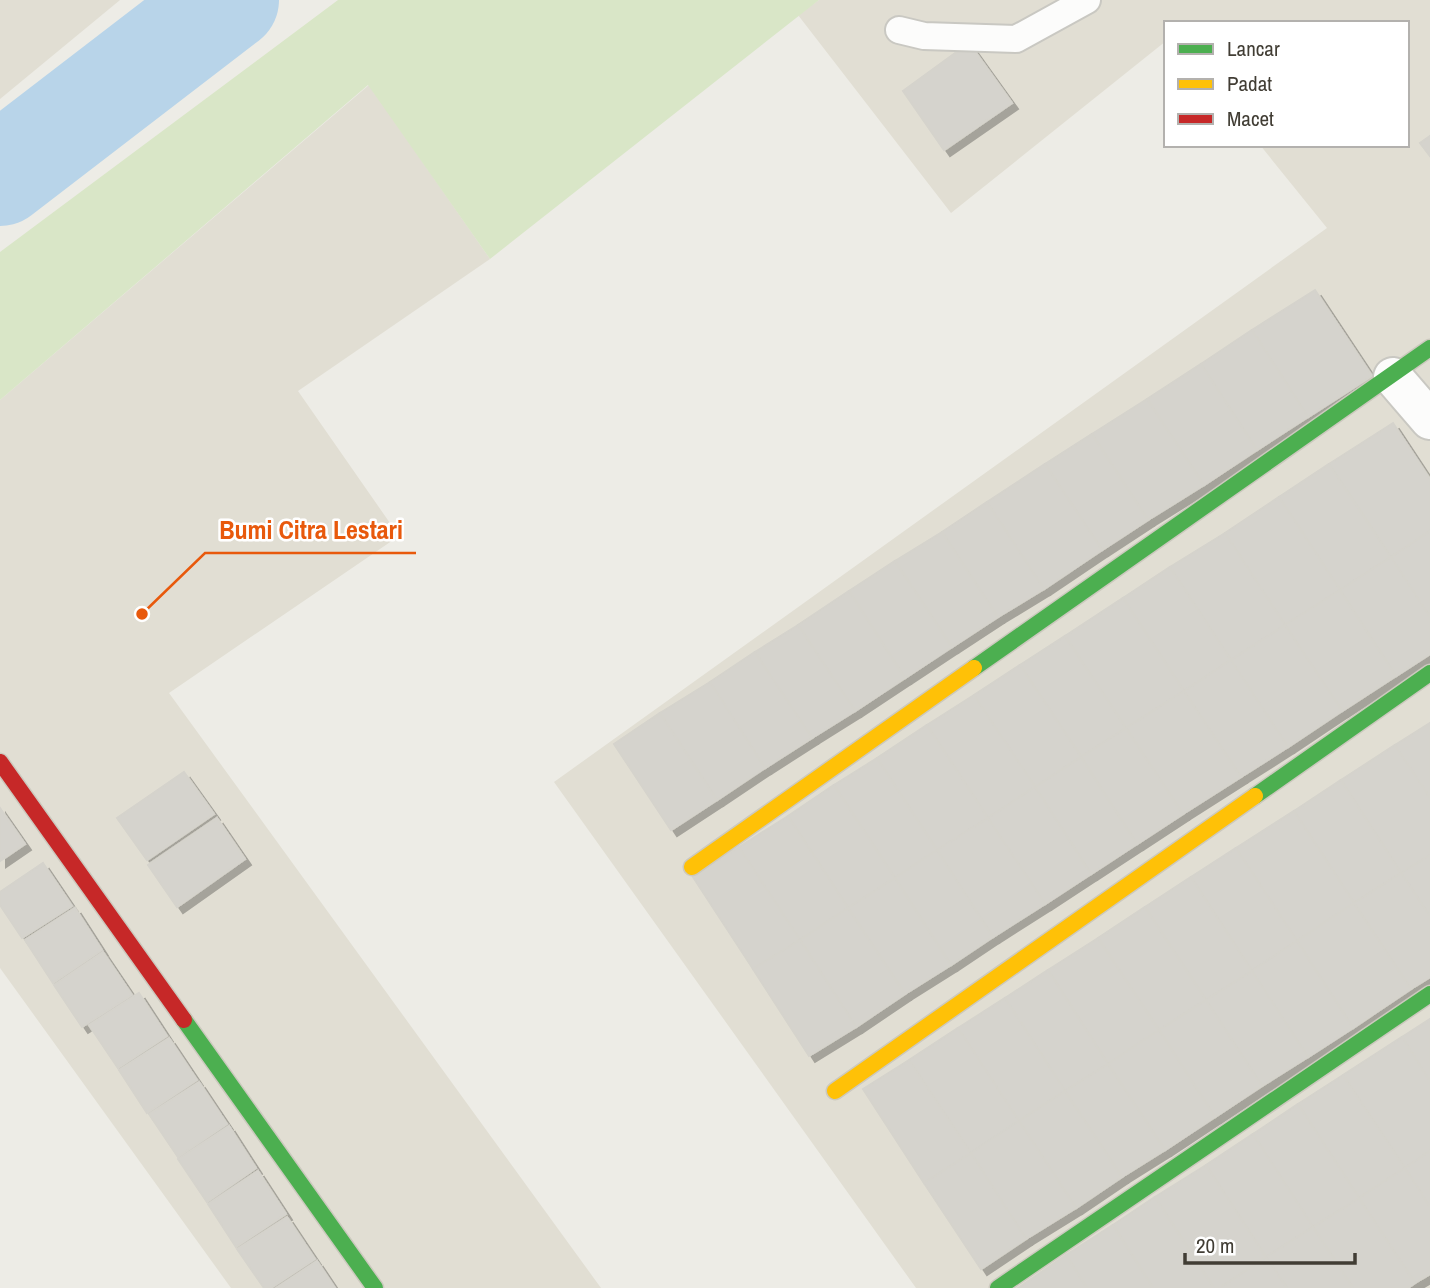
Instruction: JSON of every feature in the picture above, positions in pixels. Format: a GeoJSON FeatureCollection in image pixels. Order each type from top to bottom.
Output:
{"type":"FeatureCollection","features":[{"type":"Feature","properties":{"kind":"street"},"geometry":{"type":"LineString","coordinates":[[692,867],[1428,350]]}},
{"type":"Feature","properties":{"kind":"street"},"geometry":{"type":"LineString","coordinates":[[1393,377],[1430,420]]}},
{"type":"Feature","properties":{"kind":"street"},"geometry":{"type":"LineString","coordinates":[[835,1091],[1430,673]]}},
{"type":"Feature","properties":{"kind":"street"},"geometry":{"type":"LineString","coordinates":[[0,762],[375,1288]]}},
{"type":"Feature","properties":{"kind":"street"},"geometry":{"type":"LineString","coordinates":[[998,1288],[1430,994]]}},
{"type":"Feature","properties":{"kind":"lane"},"geometry":{"type":"LineString","coordinates":[[899,30],[923,36],[1016,39],[1087,0]]}},
{"type":"Feature","properties":{"kind":"shaded area"},"geometry":{"type":"Polygon","coordinates":[[[0,0],[120,0],[0,99],[0,0]]]}},
{"type":"Feature","properties":{"kind":"shaded area"},"geometry":{"type":"Polygon","coordinates":[[[819,0],[1430,0],[1430,1288],[916,1288],[554,782],[1327,228],[1262,147],[1409,147],[1409,21],[1164,21],[1164,43],[951,213],[798,15],[819,0]]]}},
{"type":"Feature","properties":{"kind":"shaded area"},"geometry":{"type":"Polygon","coordinates":[[[369,85],[490,259],[298,391],[399,536],[169,693],[601,1288],[231,1288],[0,968],[0,400],[369,85]]]}},
{"type":"Feature","properties":{"kind":"green space"},"geometry":{"type":"Polygon","coordinates":[[[338,0],[819,0],[490,259],[368,85],[0,400],[0,252],[338,0]]]}},
{"type":"Feature","properties":{"kind":"building"},"geometry":{"type":"Polygon","coordinates":[[[969,43],[1012,103],[944,150],[903,91],[969,43]]]}},
{"type":"Feature","properties":{"kind":"building"},"geometry":{"type":"Polygon","coordinates":[[[1430,136],[1430,156],[1420,143],[1430,136]]]}},
{"type":"Feature","properties":{"kind":"building"},"geometry":{"type":"Polygon","coordinates":[[[1315,290],[1372,376],[1308,417],[1252,330],[1315,290]]]}},
{"type":"Feature","properties":{"kind":"building"},"geometry":{"type":"Polygon","coordinates":[[[1252,330],[1308,417],[1257,450],[1201,364],[1252,330]]]}},
{"type":"Feature","properties":{"kind":"building"},"geometry":{"type":"Polygon","coordinates":[[[1201,364],[1257,450],[1204,485],[1147,399],[1201,364]]]}},
{"type":"Feature","properties":{"kind":"building"},"geometry":{"type":"Polygon","coordinates":[[[1147,399],[1204,485],[1148,520],[1092,434],[1147,399]]]}},
{"type":"Feature","properties":{"kind":"building"},"geometry":{"type":"Polygon","coordinates":[[[1393,423],[1430,479],[1430,531],[1391,557],[1329,464],[1393,423]]]}},
{"type":"Feature","properties":{"kind":"building"},"geometry":{"type":"Polygon","coordinates":[[[1092,434],[1148,520],[1102,550],[1045,464],[1092,434]]]}},
{"type":"Feature","properties":{"kind":"building"},"geometry":{"type":"Polygon","coordinates":[[[1045,464],[1102,550],[1044,589],[987,502],[1045,464]]]}},
{"type":"Feature","properties":{"kind":"building"},"geometry":{"type":"Polygon","coordinates":[[[1329,464],[1391,557],[1340,590],[1279,497],[1329,464]]]}},
{"type":"Feature","properties":{"kind":"building"},"geometry":{"type":"Polygon","coordinates":[[[1279,497],[1340,590],[1285,625],[1225,533],[1279,497]]]}},
{"type":"Feature","properties":{"kind":"building"},"geometry":{"type":"Polygon","coordinates":[[[987,502],[1044,589],[998,617],[942,532],[987,502]]]}},
{"type":"Feature","properties":{"kind":"building"},"geometry":{"type":"Polygon","coordinates":[[[1430,531],[1430,617],[1391,557],[1430,531]]]}},
{"type":"Feature","properties":{"kind":"building"},"geometry":{"type":"Polygon","coordinates":[[[942,532],[998,617],[952,647],[895,561],[942,532]]]}},
{"type":"Feature","properties":{"kind":"building"},"geometry":{"type":"Polygon","coordinates":[[[1225,533],[1285,625],[1231,660],[1170,567],[1225,533]]]}},
{"type":"Feature","properties":{"kind":"building"},"geometry":{"type":"Polygon","coordinates":[[[1391,557],[1430,617],[1430,654],[1396,676],[1340,590],[1391,557]]]}},
{"type":"Feature","properties":{"kind":"building"},"geometry":{"type":"Polygon","coordinates":[[[895,561],[952,647],[905,678],[849,591],[895,561]]]}},
{"type":"Feature","properties":{"kind":"building"},"geometry":{"type":"Polygon","coordinates":[[[1170,567],[1231,660],[1184,691],[1123,598],[1170,567]]]}},
{"type":"Feature","properties":{"kind":"building"},"geometry":{"type":"Polygon","coordinates":[[[1340,590],[1396,676],[1342,711],[1285,625],[1340,590]]]}},
{"type":"Feature","properties":{"kind":"building"},"geometry":{"type":"Polygon","coordinates":[[[849,591],[905,678],[855,711],[798,625],[849,591]]]}},
{"type":"Feature","properties":{"kind":"building"},"geometry":{"type":"Polygon","coordinates":[[[1123,598],[1184,691],[1126,728],[1065,636],[1123,598]]]}},
{"type":"Feature","properties":{"kind":"building"},"geometry":{"type":"Polygon","coordinates":[[[798,625],[855,711],[812,738],[755,652],[798,625]]]}},
{"type":"Feature","properties":{"kind":"building"},"geometry":{"type":"Polygon","coordinates":[[[1285,625],[1342,711],[1288,747],[1231,660],[1285,625]]]}},
{"type":"Feature","properties":{"kind":"building"},"geometry":{"type":"Polygon","coordinates":[[[1065,636],[1126,728],[1081,757],[1020,665],[1065,636]]]}},
{"type":"Feature","properties":{"kind":"building"},"geometry":{"type":"Polygon","coordinates":[[[755,652],[812,738],[765,768],[710,682],[755,652]]]}},
{"type":"Feature","properties":{"kind":"building"},"geometry":{"type":"Polygon","coordinates":[[[1231,660],[1288,747],[1241,777],[1184,691],[1231,660]]]}},
{"type":"Feature","properties":{"kind":"building"},"geometry":{"type":"Polygon","coordinates":[[[1020,665],[1081,757],[1035,787],[974,695],[1020,665]]]}},
{"type":"Feature","properties":{"kind":"building"},"geometry":{"type":"Polygon","coordinates":[[[710,682],[765,768],[717,800],[660,713],[710,682]]]}},
{"type":"Feature","properties":{"kind":"building"},"geometry":{"type":"Polygon","coordinates":[[[1184,691],[1241,777],[1183,814],[1126,728],[1184,691]]]}},
{"type":"Feature","properties":{"kind":"building"},"geometry":{"type":"Polygon","coordinates":[[[974,695],[1035,787],[988,818],[927,725],[974,695]]]}},
{"type":"Feature","properties":{"kind":"building"},"geometry":{"type":"Polygon","coordinates":[[[660,713],[717,800],[671,830],[614,744],[660,713]]]}},
{"type":"Feature","properties":{"kind":"building"},"geometry":{"type":"Polygon","coordinates":[[[1430,723],[1430,798],[1395,745],[1430,723]]]}},
{"type":"Feature","properties":{"kind":"building"},"geometry":{"type":"Polygon","coordinates":[[[927,725],[988,818],[937,850],[877,758],[927,725]]]}},
{"type":"Feature","properties":{"kind":"building"},"geometry":{"type":"Polygon","coordinates":[[[1126,728],[1183,814],[1137,844],[1081,757],[1126,728]]]}},
{"type":"Feature","properties":{"kind":"building"},"geometry":{"type":"Polygon","coordinates":[[[1395,745],[1430,798],[1430,855],[1401,873],[1341,780],[1395,745]]]}},
{"type":"Feature","properties":{"kind":"building"},"geometry":{"type":"Polygon","coordinates":[[[1081,757],[1137,844],[1091,874],[1035,787],[1081,757]]]}},
{"type":"Feature","properties":{"kind":"building"},"geometry":{"type":"Polygon","coordinates":[[[877,758],[937,850],[895,878],[834,785],[877,758]]]}},
{"type":"Feature","properties":{"kind":"building"},"geometry":{"type":"Polygon","coordinates":[[[184,772],[214,814],[147,860],[117,818],[184,772]]]}},
{"type":"Feature","properties":{"kind":"building"},"geometry":{"type":"Polygon","coordinates":[[[1341,780],[1401,873],[1354,903],[1294,811],[1341,780]]]}},
{"type":"Feature","properties":{"kind":"building"},"geometry":{"type":"Polygon","coordinates":[[[834,785],[895,878],[848,908],[788,816],[834,785]]]}},
{"type":"Feature","properties":{"kind":"building"},"geometry":{"type":"Polygon","coordinates":[[[1035,787],[1091,874],[1045,904],[988,818],[1035,787]]]}},
{"type":"Feature","properties":{"kind":"building"},"geometry":{"type":"Polygon","coordinates":[[[0,808],[25,844],[0,861],[0,808]]]}},
{"type":"Feature","properties":{"kind":"building"},"geometry":{"type":"Polygon","coordinates":[[[1294,811],[1354,903],[1297,941],[1236,848],[1294,811]]]}},
{"type":"Feature","properties":{"kind":"building"},"geometry":{"type":"Polygon","coordinates":[[[788,816],[848,908],[800,940],[739,847],[788,816]]]}},
{"type":"Feature","properties":{"kind":"building"},"geometry":{"type":"Polygon","coordinates":[[[217,818],[245,859],[177,907],[148,865],[217,818]]]}},
{"type":"Feature","properties":{"kind":"building"},"geometry":{"type":"Polygon","coordinates":[[[988,818],[1045,904],[993,937],[937,850],[988,818]]]}},
{"type":"Feature","properties":{"kind":"building"},"geometry":{"type":"Polygon","coordinates":[[[739,847],[800,940],[753,969],[693,877],[739,847]]]}},
{"type":"Feature","properties":{"kind":"building"},"geometry":{"type":"Polygon","coordinates":[[[1236,848],[1297,941],[1252,971],[1191,877],[1236,848]]]}},
{"type":"Feature","properties":{"kind":"building"},"geometry":{"type":"Polygon","coordinates":[[[937,850],[993,937],[951,965],[895,878],[937,850]]]}},
{"type":"Feature","properties":{"kind":"building"},"geometry":{"type":"Polygon","coordinates":[[[1430,855],[1430,916],[1401,873],[1430,855]]]}},
{"type":"Feature","properties":{"kind":"building"},"geometry":{"type":"Polygon","coordinates":[[[43,863],[72,906],[22,938],[0,905],[0,892],[43,863]]]}},
{"type":"Feature","properties":{"kind":"building"},"geometry":{"type":"Polygon","coordinates":[[[1401,873],[1430,916],[1430,977],[1411,989],[1354,903],[1401,873]]]}},
{"type":"Feature","properties":{"kind":"building"},"geometry":{"type":"Polygon","coordinates":[[[1191,877],[1252,971],[1206,1000],[1145,907],[1191,877]]]}},
{"type":"Feature","properties":{"kind":"building"},"geometry":{"type":"Polygon","coordinates":[[[895,878],[951,965],[905,994],[848,908],[895,878]]]}},
{"type":"Feature","properties":{"kind":"building"},"geometry":{"type":"Polygon","coordinates":[[[1354,903],[1411,989],[1353,1028],[1297,941],[1354,903]]]}},
{"type":"Feature","properties":{"kind":"building"},"geometry":{"type":"Polygon","coordinates":[[[1145,907],[1206,1000],[1159,1030],[1098,938],[1145,907]]]}},
{"type":"Feature","properties":{"kind":"building"},"geometry":{"type":"Polygon","coordinates":[[[75,908],[102,950],[53,983],[25,940],[75,908]]]}},
{"type":"Feature","properties":{"kind":"building"},"geometry":{"type":"Polygon","coordinates":[[[848,908],[905,994],[856,1027],[800,940],[848,908]]]}},
{"type":"Feature","properties":{"kind":"building"},"geometry":{"type":"Polygon","coordinates":[[[1098,938],[1159,1030],[1108,1064],[1048,970],[1098,938]]]}},
{"type":"Feature","properties":{"kind":"building"},"geometry":{"type":"Polygon","coordinates":[[[800,940],[856,1027],[809,1056],[753,969],[800,940]]]}},
{"type":"Feature","properties":{"kind":"building"},"geometry":{"type":"Polygon","coordinates":[[[1297,941],[1353,1028],[1308,1057],[1252,971],[1297,941]]]}},
{"type":"Feature","properties":{"kind":"building"},"geometry":{"type":"Polygon","coordinates":[[[103,952],[132,995],[82,1027],[54,985],[103,952]]]}},
{"type":"Feature","properties":{"kind":"building"},"geometry":{"type":"Polygon","coordinates":[[[1048,970],[1108,1064],[1065,1091],[1005,998],[1048,970]]]}},
{"type":"Feature","properties":{"kind":"building"},"geometry":{"type":"Polygon","coordinates":[[[1252,971],[1308,1057],[1262,1086],[1206,1000],[1252,971]]]}},
{"type":"Feature","properties":{"kind":"building"},"geometry":{"type":"Polygon","coordinates":[[[139,993],[167,1036],[118,1068],[89,1025],[139,993]]]}},
{"type":"Feature","properties":{"kind":"building"},"geometry":{"type":"Polygon","coordinates":[[[1005,998],[1065,1091],[1019,1121],[958,1028],[1005,998]]]}},
{"type":"Feature","properties":{"kind":"building"},"geometry":{"type":"Polygon","coordinates":[[[1206,1000],[1262,1086],[1215,1117],[1159,1030],[1206,1000]]]}},
{"type":"Feature","properties":{"kind":"building"},"geometry":{"type":"Polygon","coordinates":[[[1430,1019],[1430,1081],[1402,1037],[1430,1019]]]}},
{"type":"Feature","properties":{"kind":"building"},"geometry":{"type":"Polygon","coordinates":[[[958,1028],[1019,1121],[971,1153],[909,1060],[958,1028]]]}},
{"type":"Feature","properties":{"kind":"building"},"geometry":{"type":"Polygon","coordinates":[[[1159,1030],[1215,1117],[1165,1150],[1108,1064],[1159,1030]]]}},
{"type":"Feature","properties":{"kind":"building"},"geometry":{"type":"Polygon","coordinates":[[[1402,1037],[1430,1081],[1430,1151],[1405,1168],[1343,1075],[1402,1037]]]}},
{"type":"Feature","properties":{"kind":"building"},"geometry":{"type":"Polygon","coordinates":[[[169,1038],[197,1080],[147,1113],[119,1070],[169,1038]]]}},
{"type":"Feature","properties":{"kind":"building"},"geometry":{"type":"Polygon","coordinates":[[[909,1060],[971,1153],[924,1183],[863,1089],[909,1060]]]}},
{"type":"Feature","properties":{"kind":"building"},"geometry":{"type":"Polygon","coordinates":[[[1108,1064],[1165,1150],[1122,1177],[1065,1091],[1108,1064]]]}},
{"type":"Feature","properties":{"kind":"building"},"geometry":{"type":"Polygon","coordinates":[[[1343,1075],[1405,1168],[1359,1198],[1298,1104],[1343,1075]]]}},
{"type":"Feature","properties":{"kind":"building"},"geometry":{"type":"Polygon","coordinates":[[[199,1082],[227,1124],[178,1157],[149,1114],[199,1082]]]}},
{"type":"Feature","properties":{"kind":"building"},"geometry":{"type":"Polygon","coordinates":[[[1065,1091],[1122,1177],[1076,1208],[1019,1121],[1065,1091]]]}},
{"type":"Feature","properties":{"kind":"building"},"geometry":{"type":"Polygon","coordinates":[[[1298,1104],[1359,1198],[1313,1227],[1253,1134],[1298,1104]]]}},
{"type":"Feature","properties":{"kind":"building"},"geometry":{"type":"Polygon","coordinates":[[[1019,1121],[1076,1208],[1026,1239],[971,1153],[1019,1121]]]}},
{"type":"Feature","properties":{"kind":"building"},"geometry":{"type":"Polygon","coordinates":[[[229,1126],[256,1168],[207,1202],[178,1159],[229,1126]]]}},
{"type":"Feature","properties":{"kind":"building"},"geometry":{"type":"Polygon","coordinates":[[[1253,1134],[1313,1227],[1266,1257],[1206,1165],[1253,1134]]]}},
{"type":"Feature","properties":{"kind":"building"},"geometry":{"type":"Polygon","coordinates":[[[1430,1151],[1430,1207],[1405,1168],[1430,1151]]]}},
{"type":"Feature","properties":{"kind":"building"},"geometry":{"type":"Polygon","coordinates":[[[971,1153],[1026,1239],[981,1269],[924,1183],[971,1153]]]}},
{"type":"Feature","properties":{"kind":"building"},"geometry":{"type":"Polygon","coordinates":[[[1206,1165],[1266,1257],[1220,1288],[1214,1288],[1155,1197],[1206,1165]]]}},
{"type":"Feature","properties":{"kind":"building"},"geometry":{"type":"Polygon","coordinates":[[[1405,1168],[1430,1207],[1430,1274],[1415,1283],[1359,1198],[1405,1168]]]}},
{"type":"Feature","properties":{"kind":"building"},"geometry":{"type":"Polygon","coordinates":[[[258,1171],[286,1214],[236,1247],[208,1204],[258,1171]]]}},
{"type":"Feature","properties":{"kind":"building"},"geometry":{"type":"Polygon","coordinates":[[[1155,1197],[1214,1288],[1153,1288],[1113,1225],[1155,1197]]]}},
{"type":"Feature","properties":{"kind":"building"},"geometry":{"type":"Polygon","coordinates":[[[1359,1198],[1415,1283],[1408,1288],[1353,1288],[1313,1227],[1359,1198]]]}},
{"type":"Feature","properties":{"kind":"building"},"geometry":{"type":"Polygon","coordinates":[[[287,1217],[315,1259],[271,1288],[264,1288],[237,1249],[287,1217]]]}},
{"type":"Feature","properties":{"kind":"building"},"geometry":{"type":"Polygon","coordinates":[[[1113,1225],[1153,1288],[1087,1288],[1066,1255],[1113,1225]]]}},
{"type":"Feature","properties":{"kind":"building"},"geometry":{"type":"Polygon","coordinates":[[[1313,1227],[1353,1288],[1287,1288],[1266,1257],[1313,1227]]]}},
{"type":"Feature","properties":{"kind":"building"},"geometry":{"type":"Polygon","coordinates":[[[1066,1255],[1087,1288],[1018,1288],[1066,1255]]]}},
{"type":"Feature","properties":{"kind":"building"},"geometry":{"type":"Polygon","coordinates":[[[1266,1257],[1287,1288],[1220,1288],[1266,1257]]]}},
{"type":"Feature","properties":{"kind":"building"},"geometry":{"type":"Polygon","coordinates":[[[317,1261],[335,1288],[276,1288],[317,1261]]]}},
{"type":"Feature","properties":{"kind":"waterway"},"geometry":{"type":"LineString","coordinates":[[0,175],[228,0]]}},
{"type":"Feature","properties":{"kind":"traffic: fast"},"geometry":{"type":"LineString","coordinates":[[974,668],[1430,348]]}},
{"type":"Feature","properties":{"kind":"traffic: fast"},"geometry":{"type":"LineString","coordinates":[[1255,796],[1430,673]]}},
{"type":"Feature","properties":{"kind":"traffic: fast"},"geometry":{"type":"LineString","coordinates":[[998,1288],[1430,994]]}},
{"type":"Feature","properties":{"kind":"traffic: fast"},"geometry":{"type":"LineString","coordinates":[[184,1020],[375,1288]]}},
{"type":"Feature","properties":{"kind":"traffic: slow"},"geometry":{"type":"LineString","coordinates":[[692,867],[974,668]]}},
{"type":"Feature","properties":{"kind":"traffic: slow"},"geometry":{"type":"LineString","coordinates":[[835,1091],[1255,796]]}},
{"type":"Feature","properties":{"kind":"traffic: jam"},"geometry":{"type":"LineString","coordinates":[[0,762],[184,1020]]}},
{"type":"Feature","properties":{"kind":"place","name":"Bumi Citra Lestari"},"geometry":{"type":"Point","coordinates":[142,614]}}]}
